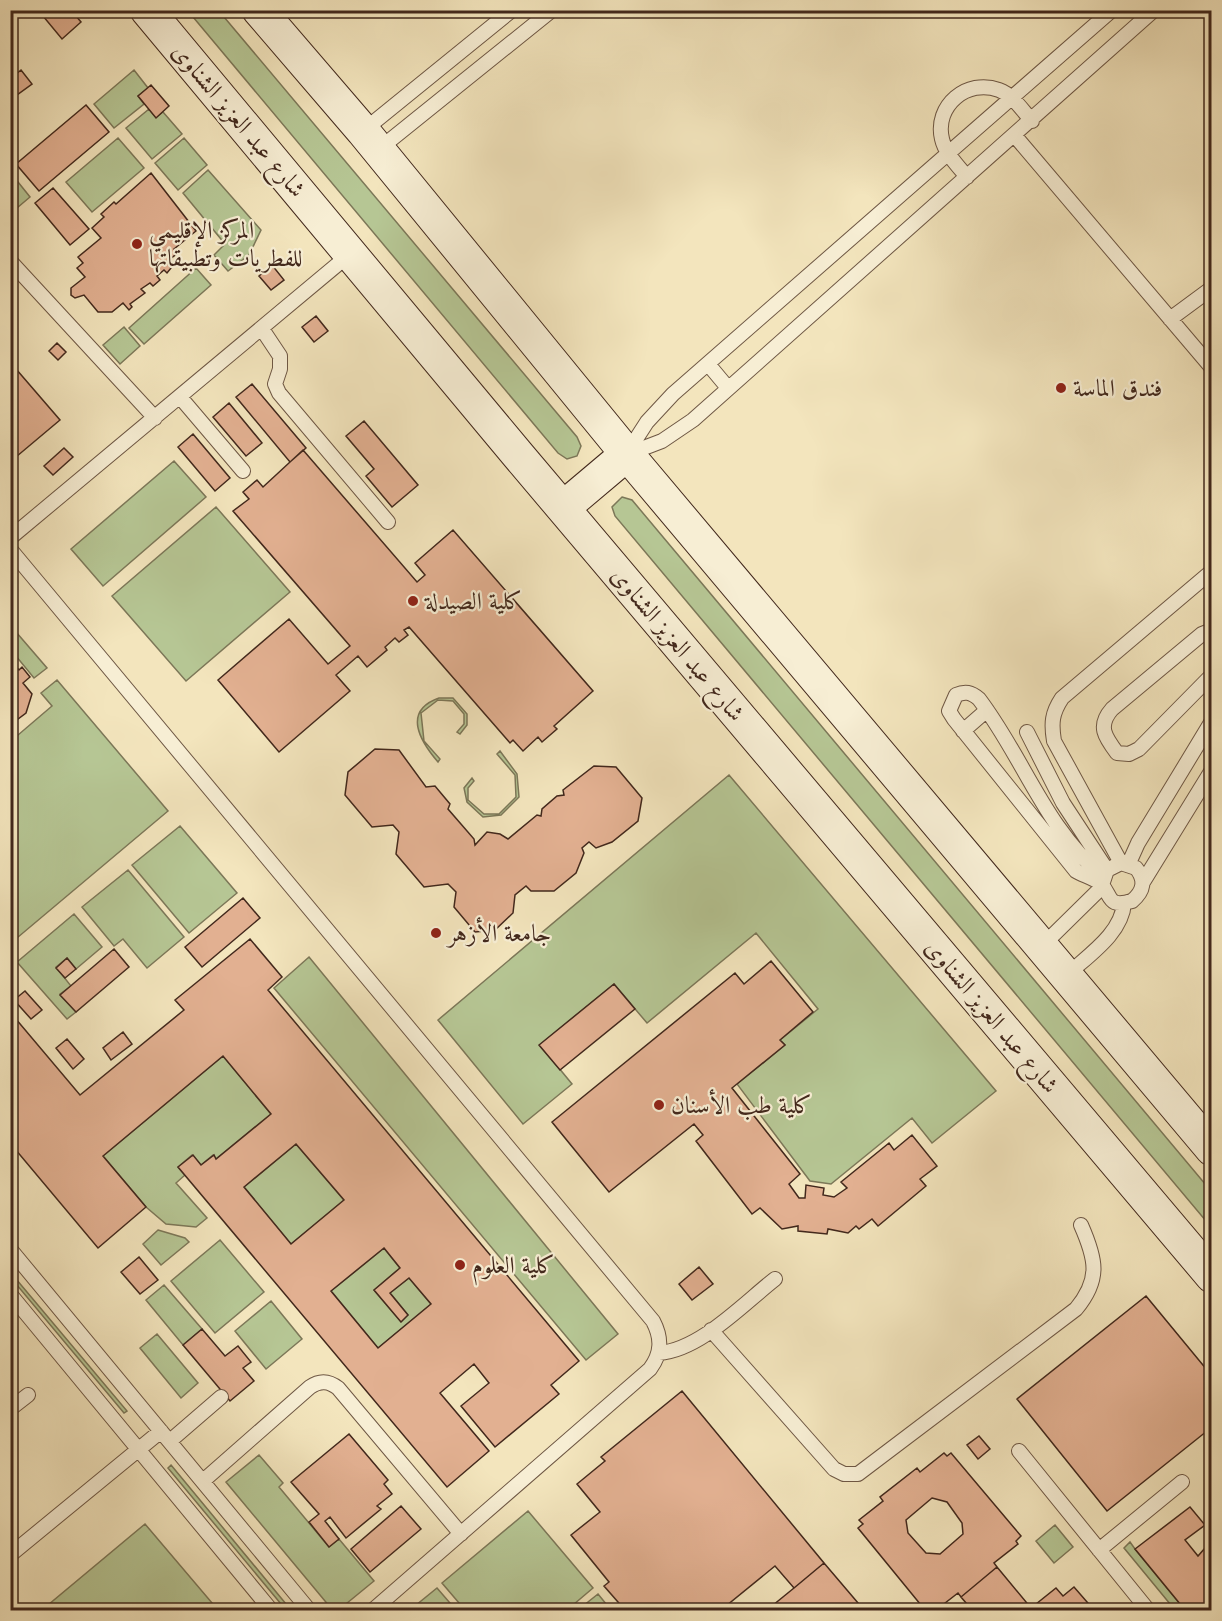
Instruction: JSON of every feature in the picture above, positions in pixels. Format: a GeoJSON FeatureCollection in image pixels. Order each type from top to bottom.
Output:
{"type":"FeatureCollection","features":[{"type":"Feature","properties":{"kind":"street","name":"شارع عبد العزيز الشناوى"},"geometry":{"type":"LineString","coordinates":[[147,10],[563,508],[1212,1276]]}},
{"type":"Feature","properties":{"kind":"street"},"geometry":{"type":"LineString","coordinates":[[259,10],[371,140],[627,454],[1212,1149]]}},
{"type":"Feature","properties":{"kind":"street"},"geometry":{"type":"LineString","coordinates":[[563,508],[627,454]]}},
{"type":"Feature","properties":{"kind":"lane"},"geometry":{"type":"LineString","coordinates":[[371,140],[512,10]]}},
{"type":"Feature","properties":{"kind":"lane"},"geometry":{"type":"LineString","coordinates":[[371,140],[552,10]]}},
{"type":"Feature","properties":{"kind":"lane"},"geometry":{"type":"LineString","coordinates":[[627,454],[659,407],[1112,10]]}},
{"type":"Feature","properties":{"kind":"lane"},"geometry":{"type":"LineString","coordinates":[[627,454],[678,431],[1032,121],[1154,10]]}},
{"type":"Feature","properties":{"kind":"lane"},"geometry":{"type":"LineString","coordinates":[[967,177],[949,154],[942,140],[941,124],[945,109],[955,97],[969,89],[984,87],[1000,90],[1013,99],[1032,121]]}},
{"type":"Feature","properties":{"kind":"lane"},"geometry":{"type":"LineString","coordinates":[[1015,136],[1212,368]]}},
{"type":"Feature","properties":{"kind":"lane"},"geometry":{"type":"LineString","coordinates":[[10,538],[350,254]]}},
{"type":"Feature","properties":{"kind":"lane"},"geometry":{"type":"LineString","coordinates":[[10,261],[155,418]]}},
{"type":"Feature","properties":{"kind":"lane"},"geometry":{"type":"LineString","coordinates":[[1170,319],[1212,288]]}},
{"type":"Feature","properties":{"kind":"lane"},"geometry":{"type":"LineString","coordinates":[[262,329],[280,356],[280,369],[275,384],[279,393],[388,522]]}},
{"type":"Feature","properties":{"kind":"lane"},"geometry":{"type":"LineString","coordinates":[[708,364],[728,388]]}},
{"type":"Feature","properties":{"kind":"lane"},"geometry":{"type":"LineString","coordinates":[[180,397],[243,471]]}},
{"type":"Feature","properties":{"kind":"lane"},"geometry":{"type":"LineString","coordinates":[[10,549],[653,1321],[658,1330],[659,1353],[650,1370],[373,1611]]}},
{"type":"Feature","properties":{"kind":"lane"},"geometry":{"type":"LineString","coordinates":[[1143,882],[1141,874],[1125,863],[1054,741],[1051,724],[1053,711],[1062,698],[1212,571]]}},
{"type":"Feature","properties":{"kind":"lane"},"geometry":{"type":"LineString","coordinates":[[1212,630],[1202,634],[1112,709],[1105,717],[1102,726],[1104,736],[1117,753],[1129,754],[1139,749],[1212,675]]}},
{"type":"Feature","properties":{"kind":"lane"},"geometry":{"type":"LineString","coordinates":[[964,692],[972,694],[987,710],[1052,822],[1084,860],[1104,879],[1086,878],[1068,863],[1037,820],[949,711],[956,695],[964,692]]}},
{"type":"Feature","properties":{"kind":"lane"},"geometry":{"type":"LineString","coordinates":[[963,731],[987,710]]}},
{"type":"Feature","properties":{"kind":"lane"},"geometry":{"type":"LineString","coordinates":[[1041,947],[1104,879],[1125,863],[1212,721]]}},
{"type":"Feature","properties":{"kind":"lane"},"geometry":{"type":"LineString","coordinates":[[1026,732],[1104,879],[1109,898],[1124,903],[1138,896],[1143,882],[1212,770]]}},
{"type":"Feature","properties":{"kind":"lane"},"geometry":{"type":"LineString","coordinates":[[1066,976],[1116,928],[1124,912],[1124,903]]}},
{"type":"Feature","properties":{"kind":"lane"},"geometry":{"type":"LineString","coordinates":[[711,1330],[834,1469],[844,1474],[858,1474],[1076,1309],[1086,1297],[1093,1281],[1094,1265],[1092,1249],[1081,1225]]}},
{"type":"Feature","properties":{"kind":"lane"},"geometry":{"type":"LineString","coordinates":[[10,1249],[309,1611]]}},
{"type":"Feature","properties":{"kind":"lane"},"geometry":{"type":"LineString","coordinates":[[659,1353],[684,1347],[711,1330],[775,1279]]}},
{"type":"Feature","properties":{"kind":"lane"},"geometry":{"type":"LineString","coordinates":[[10,1294],[271,1611]]}},
{"type":"Feature","properties":{"kind":"lane"},"geometry":{"type":"LineString","coordinates":[[202,1481],[310,1388],[322,1382],[328,1383],[338,1388],[461,1534]]}},
{"type":"Feature","properties":{"kind":"lane"},"geometry":{"type":"LineString","coordinates":[[10,1409],[28,1395]]}},
{"type":"Feature","properties":{"kind":"lane"},"geometry":{"type":"LineString","coordinates":[[10,1555],[139,1449],[165,1436],[221,1397]]}},
{"type":"Feature","properties":{"kind":"lane"},"geometry":{"type":"LineString","coordinates":[[1019,1450],[1148,1611]]}},
{"type":"Feature","properties":{"kind":"lane"},"geometry":{"type":"LineString","coordinates":[[1099,1550],[1182,1482]]}},
{"type":"Feature","properties":{"kind":"green space"},"geometry":{"type":"Polygon","coordinates":[[[188,11],[219,11],[577,437],[581,446],[577,456],[567,459],[558,453],[188,11]]]}},
{"type":"Feature","properties":{"kind":"green space"},"geometry":{"type":"Polygon","coordinates":[[[134,70],[148,88],[138,96],[144,104],[114,128],[94,104],[134,70]]]}},
{"type":"Feature","properties":{"kind":"green space"},"geometry":{"type":"Polygon","coordinates":[[[149,109],[156,117],[163,112],[182,134],[152,159],[126,128],[149,109]]]}},
{"type":"Feature","properties":{"kind":"green space"},"geometry":{"type":"Polygon","coordinates":[[[118,138],[144,168],[92,212],[66,182],[118,138]]]}},
{"type":"Feature","properties":{"kind":"green space"},"geometry":{"type":"Polygon","coordinates":[[[184,138],[207,165],[178,190],[155,163],[184,138]]]}},
{"type":"Feature","properties":{"kind":"green space"},"geometry":{"type":"Polygon","coordinates":[[[208,170],[261,230],[249,255],[228,271],[214,255],[225,244],[183,193],[208,170]]]}},
{"type":"Feature","properties":{"kind":"green space"},"geometry":{"type":"Polygon","coordinates":[[[10,172],[30,197],[11,213],[10,213],[10,172]]]}},
{"type":"Feature","properties":{"kind":"green space"},"geometry":{"type":"Polygon","coordinates":[[[196,268],[211,285],[144,344],[129,328],[196,268]]]}},
{"type":"Feature","properties":{"kind":"green space"},"geometry":{"type":"Polygon","coordinates":[[[124,327],[140,346],[120,364],[103,345],[124,327]]]}},
{"type":"Feature","properties":{"kind":"green space"},"geometry":{"type":"Polygon","coordinates":[[[174,461],[206,497],[103,586],[71,549],[174,461]]]}},
{"type":"Feature","properties":{"kind":"green space"},"geometry":{"type":"Polygon","coordinates":[[[622,497],[632,500],[1211,1191],[1211,1227],[615,516],[612,507],[622,497]]]}},
{"type":"Feature","properties":{"kind":"green space"},"geometry":{"type":"Polygon","coordinates":[[[216,507],[290,592],[186,681],[112,596],[216,507]]]}},
{"type":"Feature","properties":{"kind":"green space"},"geometry":{"type":"Polygon","coordinates":[[[10,625],[47,668],[34,678],[11,650],[10,625]]]}},
{"type":"Feature","properties":{"kind":"green space"},"geometry":{"type":"Polygon","coordinates":[[[57,680],[168,811],[11,943],[11,741],[52,706],[41,693],[57,680]]]}},
{"type":"Feature","properties":{"kind":"green space"},"geometry":{"type":"Polygon","coordinates":[[[439,698],[453,698],[467,714],[467,725],[460,734],[457,732],[464,724],[464,714],[453,701],[438,700],[421,713],[424,741],[440,759],[438,762],[425,745],[418,727],[418,718],[421,711],[428,704],[439,698]]]}},
{"type":"Feature","properties":{"kind":"green space"},"geometry":{"type":"Polygon","coordinates":[[[500,751],[517,774],[519,797],[501,815],[483,817],[467,802],[464,788],[472,778],[474,781],[468,788],[468,800],[484,814],[499,814],[516,797],[515,775],[497,754],[500,751]]]}},
{"type":"Feature","properties":{"kind":"green space"},"geometry":{"type":"Polygon","coordinates":[[[729,775],[996,1091],[932,1143],[912,1118],[831,1184],[810,1181],[737,1084],[785,1045],[780,1040],[818,1009],[756,933],[647,1023],[614,984],[540,1045],[572,1084],[523,1124],[438,1020],[729,775]]]}},
{"type":"Feature","properties":{"kind":"green space"},"geometry":{"type":"Polygon","coordinates":[[[180,826],[237,893],[189,933],[132,865],[180,826]]]}},
{"type":"Feature","properties":{"kind":"green space"},"geometry":{"type":"Polygon","coordinates":[[[128,870],[184,937],[147,968],[123,939],[114,946],[82,907],[128,870]]]}},
{"type":"Feature","properties":{"kind":"green space"},"geometry":{"type":"Polygon","coordinates":[[[74,914],[102,947],[76,969],[67,958],[56,967],[71,986],[60,994],[76,1012],[67,1019],[17,962],[74,914]]]}},
{"type":"Feature","properties":{"kind":"green space"},"geometry":{"type":"Polygon","coordinates":[[[309,957],[618,1334],[586,1360],[274,988],[309,957]]]}},
{"type":"Feature","properties":{"kind":"green space"},"geometry":{"type":"Polygon","coordinates":[[[223,1056],[271,1114],[216,1159],[213,1155],[201,1165],[192,1155],[178,1167],[185,1175],[176,1183],[207,1218],[196,1227],[166,1224],[146,1207],[103,1156],[223,1056]]]}},
{"type":"Feature","properties":{"kind":"green space"},"geometry":{"type":"Polygon","coordinates":[[[296,1144],[344,1200],[291,1244],[244,1187],[296,1144]]]}},
{"type":"Feature","properties":{"kind":"green space"},"geometry":{"type":"Polygon","coordinates":[[[158,1230],[185,1238],[189,1242],[161,1265],[143,1244],[158,1230]]]}},
{"type":"Feature","properties":{"kind":"green space"},"geometry":{"type":"Polygon","coordinates":[[[220,1240],[264,1292],[215,1333],[171,1281],[220,1240]]]}},
{"type":"Feature","properties":{"kind":"green space"},"geometry":{"type":"Polygon","coordinates":[[[384,1248],[400,1268],[374,1290],[401,1322],[408,1315],[390,1293],[409,1278],[431,1304],[378,1348],[331,1291],[384,1248]]]}},
{"type":"Feature","properties":{"kind":"green space"},"geometry":{"type":"Polygon","coordinates":[[[10,1273],[127,1411],[124,1413],[11,1278],[10,1273]]]}},
{"type":"Feature","properties":{"kind":"green space"},"geometry":{"type":"Polygon","coordinates":[[[164,1285],[202,1329],[183,1345],[146,1300],[164,1285]]]}},
{"type":"Feature","properties":{"kind":"green space"},"geometry":{"type":"Polygon","coordinates":[[[271,1301],[302,1339],[266,1369],[235,1331],[271,1301]]]}},
{"type":"Feature","properties":{"kind":"green space"},"geometry":{"type":"Polygon","coordinates":[[[157,1334],[198,1383],[181,1398],[140,1348],[157,1334]]]}},
{"type":"Feature","properties":{"kind":"green space"},"geometry":{"type":"Polygon","coordinates":[[[259,1455],[283,1483],[279,1487],[329,1547],[339,1539],[374,1581],[341,1608],[330,1607],[226,1482],[259,1455]]]}},
{"type":"Feature","properties":{"kind":"green space"},"geometry":{"type":"Polygon","coordinates":[[[171,1465],[291,1610],[286,1610],[168,1468],[171,1465]]]}},
{"type":"Feature","properties":{"kind":"green space"},"geometry":{"type":"Polygon","coordinates":[[[528,1511],[593,1588],[567,1610],[465,1610],[442,1583],[528,1511]]]}},
{"type":"Feature","properties":{"kind":"green space"},"geometry":{"type":"Polygon","coordinates":[[[145,1524],[218,1610],[42,1610],[145,1524]]]}},
{"type":"Feature","properties":{"kind":"green space"},"geometry":{"type":"Polygon","coordinates":[[[1055,1525],[1073,1547],[1054,1563],[1036,1541],[1055,1525]]]}},
{"type":"Feature","properties":{"kind":"green space"},"geometry":{"type":"Polygon","coordinates":[[[1130,1542],[1185,1610],[1175,1610],[1124,1548],[1130,1542]]]}},
{"type":"Feature","properties":{"kind":"green space"},"geometry":{"type":"Polygon","coordinates":[[[437,1588],[456,1610],[410,1610],[437,1588]]]}},
{"type":"Feature","properties":{"kind":"green space"},"geometry":{"type":"Polygon","coordinates":[[[598,1594],[611,1610],[578,1610],[598,1594]]]}},
{"type":"Feature","properties":{"kind":"building"},"geometry":{"type":"Polygon","coordinates":[[[38,10],[71,10],[81,22],[62,39],[38,10]]]}},
{"type":"Feature","properties":{"kind":"building"},"geometry":{"type":"Polygon","coordinates":[[[21,70],[32,84],[10,100],[10,79],[21,70]]]}},
{"type":"Feature","properties":{"kind":"building"},"geometry":{"type":"Polygon","coordinates":[[[151,85],[169,106],[156,118],[138,96],[151,85]]]}},
{"type":"Feature","properties":{"kind":"building"},"geometry":{"type":"Polygon","coordinates":[[[86,105],[109,132],[39,191],[16,164],[86,105]]]}},
{"type":"Feature","properties":{"kind":"building","name":"المركز الإقليمي للفطريات وتطبيقاتها"},"geometry":{"type":"Polygon","coordinates":[[[151,173],[196,231],[174,249],[178,253],[166,262],[171,268],[167,273],[164,270],[157,276],[160,280],[153,286],[150,283],[141,289],[145,293],[130,304],[132,307],[129,310],[123,303],[112,312],[98,312],[84,295],[75,298],[71,295],[71,288],[85,277],[77,268],[83,263],[78,257],[101,238],[92,228],[104,217],[101,214],[151,173]]]}},
{"type":"Feature","properties":{"kind":"building"},"geometry":{"type":"Polygon","coordinates":[[[53,188],[89,229],[70,245],[35,203],[53,188]]]}},
{"type":"Feature","properties":{"kind":"building"},"geometry":{"type":"Polygon","coordinates":[[[272,265],[284,280],[271,290],[259,276],[272,265]]]}},
{"type":"Feature","properties":{"kind":"building"},"geometry":{"type":"Polygon","coordinates":[[[316,316],[328,331],[314,342],[302,327],[316,316]]]}},
{"type":"Feature","properties":{"kind":"building"},"geometry":{"type":"Polygon","coordinates":[[[57,343],[66,352],[58,360],[49,351],[57,343]]]}},
{"type":"Feature","properties":{"kind":"building"},"geometry":{"type":"Polygon","coordinates":[[[10,362],[60,420],[10,462],[10,362]]]}},
{"type":"Feature","properties":{"kind":"building"},"geometry":{"type":"Polygon","coordinates":[[[252,384],[306,448],[290,462],[236,397],[252,384]]]}},
{"type":"Feature","properties":{"kind":"building"},"geometry":{"type":"Polygon","coordinates":[[[229,403],[262,443],[246,456],[213,417],[229,403]]]}},
{"type":"Feature","properties":{"kind":"building"},"geometry":{"type":"Polygon","coordinates":[[[364,421],[418,485],[392,507],[366,476],[374,469],[346,436],[364,421]]]}},
{"type":"Feature","properties":{"kind":"building"},"geometry":{"type":"Polygon","coordinates":[[[193,434],[230,478],[215,491],[178,447],[193,434]]]}},
{"type":"Feature","properties":{"kind":"building"},"geometry":{"type":"Polygon","coordinates":[[[64,448],[73,457],[53,475],[44,466],[64,448]]]}},
{"type":"Feature","properties":{"kind":"building","name":"كلية الصيدلة"},"geometry":{"type":"Polygon","coordinates":[[[303,450],[417,582],[425,575],[415,563],[453,530],[593,691],[554,726],[557,729],[542,742],[538,737],[523,751],[513,740],[510,743],[409,627],[404,630],[408,635],[399,642],[395,638],[385,647],[387,650],[367,667],[358,656],[336,675],[350,691],[279,752],[218,680],[289,619],[328,664],[350,646],[233,511],[249,499],[243,492],[257,480],[263,487],[303,450]]]}},
{"type":"Feature","properties":{"kind":"building"},"geometry":{"type":"Polygon","coordinates":[[[11,661],[19,670],[22,667],[30,677],[23,683],[32,694],[26,713],[10,725],[11,661]]]}},
{"type":"Feature","properties":{"kind":"building"},"geometry":{"type":"Polygon","coordinates":[[[375,749],[399,750],[426,787],[435,786],[450,804],[448,809],[474,839],[475,845],[487,832],[500,834],[508,839],[537,815],[541,816],[542,809],[557,796],[564,795],[563,790],[594,766],[616,767],[642,798],[638,821],[612,842],[596,848],[589,842],[582,848],[584,853],[576,873],[554,891],[531,891],[526,886],[515,895],[513,913],[495,930],[475,932],[454,907],[456,892],[448,884],[424,887],[396,854],[399,832],[393,825],[372,827],[345,795],[348,772],[375,749]]]}},
{"type":"Feature","properties":{"kind":"building"},"geometry":{"type":"Polygon","coordinates":[[[243,898],[260,918],[202,967],[185,947],[243,898]]]}},
{"type":"Feature","properties":{"kind":"building"},"geometry":{"type":"Polygon","coordinates":[[[250,939],[282,977],[268,990],[579,1361],[551,1385],[559,1394],[495,1447],[461,1406],[489,1383],[474,1364],[440,1393],[489,1451],[447,1487],[178,1167],[193,1155],[201,1165],[214,1155],[216,1159],[271,1114],[223,1056],[103,1156],[146,1207],[98,1248],[10,1143],[10,1012],[80,1095],[184,1010],[175,1000],[250,939]],[[296,1144],[244,1187],[291,1244],[344,1200],[296,1144]],[[384,1248],[331,1291],[378,1348],[431,1304],[409,1278],[390,1293],[408,1315],[401,1322],[374,1290],[400,1268],[384,1248]]]}},
{"type":"Feature","properties":{"kind":"building"},"geometry":{"type":"Polygon","coordinates":[[[114,949],[129,967],[76,1012],[60,995],[114,949]]]}},
{"type":"Feature","properties":{"kind":"building"},"geometry":{"type":"Polygon","coordinates":[[[67,958],[76,969],[65,978],[56,968],[67,958]]]}},
{"type":"Feature","properties":{"kind":"building","name":"كلية طب الأسنان"},"geometry":{"type":"Polygon","coordinates":[[[771,961],[813,1012],[780,1040],[785,1045],[732,1088],[800,1174],[789,1184],[799,1198],[805,1198],[806,1185],[824,1188],[823,1195],[834,1197],[847,1188],[841,1182],[889,1143],[894,1150],[912,1135],[937,1166],[920,1179],[926,1186],[878,1226],[872,1219],[859,1229],[856,1226],[848,1233],[828,1229],[827,1234],[798,1231],[798,1226],[782,1229],[760,1208],[752,1214],[696,1141],[703,1135],[694,1124],[609,1192],[552,1122],[735,973],[744,984],[771,961]]]}},
{"type":"Feature","properties":{"kind":"building"},"geometry":{"type":"Polygon","coordinates":[[[614,984],[635,1009],[560,1070],[539,1045],[614,984]]]}},
{"type":"Feature","properties":{"kind":"building"},"geometry":{"type":"Polygon","coordinates":[[[25,991],[42,1010],[31,1019],[14,1000],[25,991]]]}},
{"type":"Feature","properties":{"kind":"building"},"geometry":{"type":"Polygon","coordinates":[[[123,1032],[132,1044],[111,1060],[103,1048],[123,1032]]]}},
{"type":"Feature","properties":{"kind":"building"},"geometry":{"type":"Polygon","coordinates":[[[67,1039],[84,1059],[73,1069],[56,1048],[67,1039]]]}},
{"type":"Feature","properties":{"kind":"building"},"geometry":{"type":"Polygon","coordinates":[[[139,1257],[158,1280],[140,1294],[121,1272],[139,1257]]]}},
{"type":"Feature","properties":{"kind":"building"},"geometry":{"type":"Polygon","coordinates":[[[699,1267],[713,1284],[692,1300],[679,1284],[699,1267]]]}},
{"type":"Feature","properties":{"kind":"building"},"geometry":{"type":"Polygon","coordinates":[[[1146,1296],[1212,1376],[1212,1427],[1107,1511],[1017,1399],[1146,1296]]]}},
{"type":"Feature","properties":{"kind":"building"},"geometry":{"type":"Polygon","coordinates":[[[202,1329],[225,1356],[238,1346],[251,1362],[243,1368],[254,1381],[230,1401],[183,1345],[202,1329]]]}},
{"type":"Feature","properties":{"kind":"building"},"geometry":{"type":"Polygon","coordinates":[[[682,1391],[824,1563],[794,1588],[775,1566],[721,1610],[625,1610],[604,1586],[609,1582],[571,1535],[600,1512],[577,1484],[605,1461],[601,1457],[682,1391]]]}},
{"type":"Feature","properties":{"kind":"building"},"geometry":{"type":"Polygon","coordinates":[[[1212,1427],[1212,1441],[1205,1433],[1212,1427]]]}},
{"type":"Feature","properties":{"kind":"building"},"geometry":{"type":"Polygon","coordinates":[[[349,1434],[388,1480],[384,1484],[392,1494],[377,1506],[381,1509],[346,1538],[330,1517],[325,1521],[339,1539],[329,1547],[309,1522],[319,1514],[291,1482],[349,1434]]]}},
{"type":"Feature","properties":{"kind":"building"},"geometry":{"type":"Polygon","coordinates":[[[979,1436],[990,1449],[978,1459],[967,1445],[979,1436]]]}},
{"type":"Feature","properties":{"kind":"building"},"geometry":{"type":"Polygon","coordinates":[[[944,1453],[947,1456],[951,1453],[1021,1536],[1016,1541],[1018,1544],[994,1563],[997,1567],[961,1597],[958,1593],[936,1610],[925,1610],[858,1528],[863,1524],[859,1520],[883,1501],[880,1497],[917,1468],[920,1472],[944,1453]],[[932,1498],[906,1520],[908,1533],[926,1553],[940,1554],[963,1534],[962,1523],[947,1502],[932,1498]]]}},
{"type":"Feature","properties":{"kind":"building"},"geometry":{"type":"Polygon","coordinates":[[[401,1506],[421,1529],[370,1572],[351,1549],[401,1506]]]}},
{"type":"Feature","properties":{"kind":"building"},"geometry":{"type":"Polygon","coordinates":[[[1190,1507],[1205,1525],[1185,1540],[1198,1556],[1212,1540],[1212,1606],[1206,1610],[1200,1605],[1192,1610],[1185,1610],[1135,1549],[1190,1507]]]}},
{"type":"Feature","properties":{"kind":"building"},"geometry":{"type":"Polygon","coordinates":[[[824,1563],[864,1610],[767,1610],[794,1588],[824,1563]]]}},
{"type":"Feature","properties":{"kind":"building"},"geometry":{"type":"Polygon","coordinates":[[[997,1567],[1031,1608],[1056,1588],[1063,1596],[1074,1587],[1094,1610],[972,1610],[961,1597],[997,1567]]]}},
{"type":"Feature","properties":{"kind":"place","name":"المركز الإقليمي للفطريات وتطبيقاتها"},"geometry":{"type":"Point","coordinates":[137,244]}},
{"type":"Feature","properties":{"kind":"place","name":"فندق الماسة"},"geometry":{"type":"Point","coordinates":[1061,388]}},
{"type":"Feature","properties":{"kind":"place","name":"كلية الصيدلة"},"geometry":{"type":"Point","coordinates":[413,601]}},
{"type":"Feature","properties":{"kind":"place","name":"جامعة الأزهر"},"geometry":{"type":"Point","coordinates":[436,933]}},
{"type":"Feature","properties":{"kind":"place","name":"كلية طب الأسنان"},"geometry":{"type":"Point","coordinates":[659,1105]}},
{"type":"Feature","properties":{"kind":"place","name":"كلية العلوم"},"geometry":{"type":"Point","coordinates":[460,1265]}}]}
